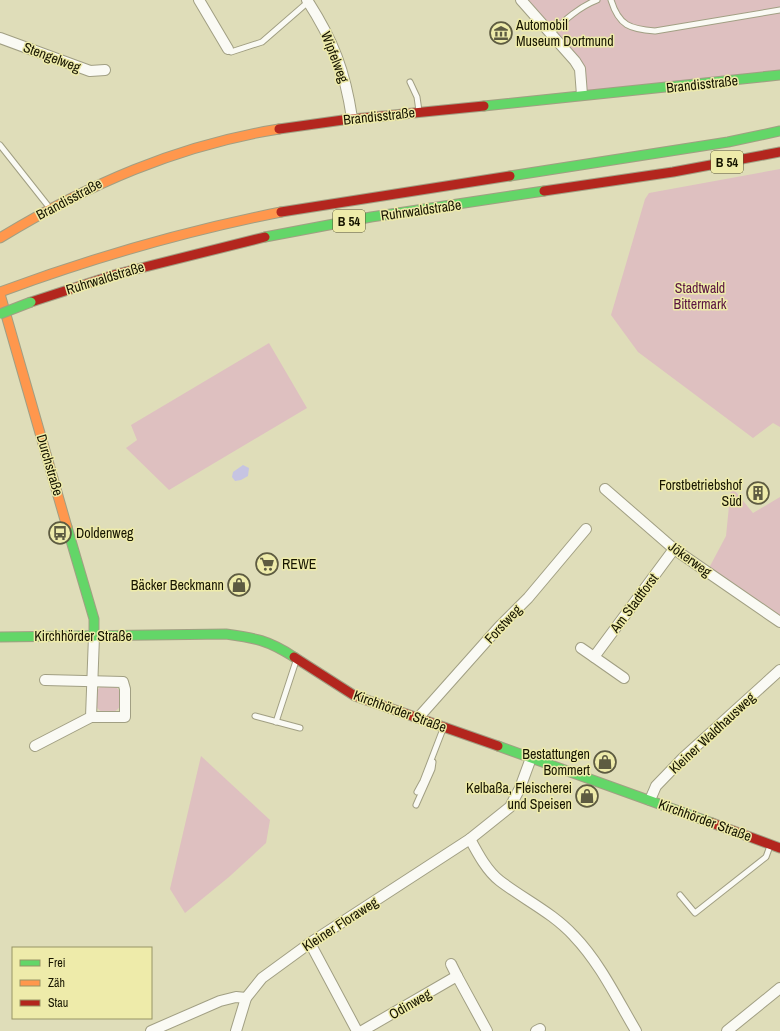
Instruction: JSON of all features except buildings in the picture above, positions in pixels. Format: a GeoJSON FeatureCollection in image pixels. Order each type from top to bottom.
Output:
{"type":"FeatureCollection","features":[{"type":"Feature","properties":{"kind":"main road","name":"Brandisstraße"},"geometry":{"type":"LineString","coordinates":[[0,238],[50,208],[121,173],[169,155],[252,132],[352,118],[780,75]]}},
{"type":"Feature","properties":{"kind":"main road","name":"B 54"},"geometry":{"type":"LineString","coordinates":[[0,293],[24,283],[101,257],[255,217],[342,201],[728,142],[780,131]]}},
{"type":"Feature","properties":{"kind":"main road","name":"Ruhrwaldstraße"},"geometry":{"type":"LineString","coordinates":[[0,314],[31,302],[117,274],[243,241],[364,218],[673,172],[780,152]]}},
{"type":"Feature","properties":{"kind":"main road","name":"Durchstraße"},"geometry":{"type":"LineString","coordinates":[[0,293],[94,619],[94,636]]}},
{"type":"Feature","properties":{"kind":"main road","name":"Kirchhörder Straße"},"geometry":{"type":"LineString","coordinates":[[0,637],[242,635],[280,648],[355,696],[650,800],[780,848]]}},
{"type":"Feature","properties":{"kind":"street"},"geometry":{"type":"LineString","coordinates":[[199,0],[228,49]]}},
{"type":"Feature","properties":{"kind":"street"},"geometry":{"type":"LineString","coordinates":[[521,0],[575,61],[580,69],[582,95]]}},
{"type":"Feature","properties":{"kind":"street","name":"Wipfelweg"},"geometry":{"type":"LineString","coordinates":[[308,1],[334,46],[342,68],[352,118]]}},
{"type":"Feature","properties":{"kind":"street","name":"Stengelweg"},"geometry":{"type":"LineString","coordinates":[[0,38],[76,67],[90,71],[105,70]]}},
{"type":"Feature","properties":{"kind":"street","name":"Jökerweg"},"geometry":{"type":"LineString","coordinates":[[604,489],[674,549],[780,622]]}},
{"type":"Feature","properties":{"kind":"street","name":"Forstweg"},"geometry":{"type":"LineString","coordinates":[[418,718],[499,626],[528,598],[586,528]]}},
{"type":"Feature","properties":{"kind":"street","name":"Am Stadtforst"},"geometry":{"type":"LineString","coordinates":[[594,657],[674,549]]}},
{"type":"Feature","properties":{"kind":"street"},"geometry":{"type":"LineString","coordinates":[[91,717],[94,636]]}},
{"type":"Feature","properties":{"kind":"street"},"geometry":{"type":"LineString","coordinates":[[581,648],[624,678]]}},
{"type":"Feature","properties":{"kind":"street","name":"Kleiner Waldhausweg"},"geometry":{"type":"LineString","coordinates":[[650,800],[656,786],[683,758],[780,670]]}},
{"type":"Feature","properties":{"kind":"street"},"geometry":{"type":"LineString","coordinates":[[35,746],[91,717],[125,717],[125,688],[123,682],[45,680]]}},
{"type":"Feature","properties":{"kind":"street","name":"Kleiner Floraweg"},"geometry":{"type":"LineString","coordinates":[[236,1031],[246,998],[262,978],[310,944],[494,822],[510,807],[520,788],[531,758]]}},
{"type":"Feature","properties":{"kind":"street"},"geometry":{"type":"LineString","coordinates":[[470,839],[484,863],[500,881],[548,912],[574,936],[597,965],[636,1031]]}},
{"type":"Feature","properties":{"kind":"street"},"geometry":{"type":"LineString","coordinates":[[310,944],[357,1031]]}},
{"type":"Feature","properties":{"kind":"street"},"geometry":{"type":"LineString","coordinates":[[451,964],[487,1031]]}},
{"type":"Feature","properties":{"kind":"street","name":"Odinweg"},"geometry":{"type":"LineString","coordinates":[[362,1031],[457,976]]}},
{"type":"Feature","properties":{"kind":"street"},"geometry":{"type":"LineString","coordinates":[[727,1031],[780,988]]}},
{"type":"Feature","properties":{"kind":"street"},"geometry":{"type":"LineString","coordinates":[[151,1031],[228,998],[246,998]]}},
{"type":"Feature","properties":{"kind":"lane"},"geometry":{"type":"LineString","coordinates":[[551,33],[570,16],[597,0]]}},
{"type":"Feature","properties":{"kind":"lane"},"geometry":{"type":"LineString","coordinates":[[611,0],[616,15],[625,24],[638,30],[655,31],[780,10]]}},
{"type":"Feature","properties":{"kind":"lane"},"geometry":{"type":"LineString","coordinates":[[228,49],[231,52],[262,42],[308,1]]}},
{"type":"Feature","properties":{"kind":"lane"},"geometry":{"type":"LineString","coordinates":[[410,82],[417,97],[419,112]]}},
{"type":"Feature","properties":{"kind":"lane"},"geometry":{"type":"LineString","coordinates":[[0,145],[50,208]]}},
{"type":"Feature","properties":{"kind":"lane"},"geometry":{"type":"LineString","coordinates":[[276,722],[297,658]]}},
{"type":"Feature","properties":{"kind":"lane"},"geometry":{"type":"LineString","coordinates":[[255,716],[300,728]]}},
{"type":"Feature","properties":{"kind":"lane"},"geometry":{"type":"LineString","coordinates":[[418,792],[434,756],[444,728]]}},
{"type":"Feature","properties":{"kind":"lane"},"geometry":{"type":"LineString","coordinates":[[416,805],[432,769],[434,756]]}},
{"type":"Feature","properties":{"kind":"lane","name":"Kirchhörder Straße"},"geometry":{"type":"LineString","coordinates":[[680,895],[695,913],[766,857],[771,845]]}},
{"type":"Feature","properties":{"kind":"green space"},"geometry":{"type":"Polygon","coordinates":[[[521,0],[780,0],[780,75],[582,95],[580,69],[521,0]]]}},
{"type":"Feature","properties":{"kind":"green space","name":"Stadtwald Bittermark"},"geometry":{"type":"Polygon","coordinates":[[[780,169],[780,427],[773,423],[753,438],[638,352],[611,315],[645,199],[649,193],[780,169]]]}},
{"type":"Feature","properties":{"kind":"green space"},"geometry":{"type":"Polygon","coordinates":[[[269,343],[307,408],[169,490],[126,448],[137,440],[131,425],[269,343]]]}},
{"type":"Feature","properties":{"kind":"green space"},"geometry":{"type":"Polygon","coordinates":[[[731,486],[753,513],[780,497],[780,615],[709,568],[726,536],[731,486]]]}},
{"type":"Feature","properties":{"kind":"green space"},"geometry":{"type":"Polygon","coordinates":[[[108,685],[118,689],[122,699],[118,709],[108,713],[98,709],[94,699],[98,689],[108,685]]]}},
{"type":"Feature","properties":{"kind":"green space"},"geometry":{"type":"Polygon","coordinates":[[[201,756],[270,820],[266,843],[229,877],[185,913],[170,889],[201,756]]]}},
{"type":"Feature","properties":{"kind":"water"},"geometry":{"type":"Polygon","coordinates":[[[243,465],[249,468],[248,476],[241,480],[235,481],[232,477],[233,472],[243,465]]]}},
{"type":"Feature","properties":{"kind":"traffic: fast"},"geometry":{"type":"LineString","coordinates":[[484,106],[780,75]]}},
{"type":"Feature","properties":{"kind":"traffic: fast"},"geometry":{"type":"LineString","coordinates":[[510,176],[728,142],[780,131]]}},
{"type":"Feature","properties":{"kind":"traffic: fast"},"geometry":{"type":"LineString","coordinates":[[265,237],[371,217],[544,191]]}},
{"type":"Feature","properties":{"kind":"traffic: fast"},"geometry":{"type":"LineString","coordinates":[[0,314],[31,302]]}},
{"type":"Feature","properties":{"kind":"traffic: fast"},"geometry":{"type":"LineString","coordinates":[[67,527],[94,619],[94,636]]}},
{"type":"Feature","properties":{"kind":"traffic: fast"},"geometry":{"type":"LineString","coordinates":[[0,637],[226,634],[269,643],[294,657]]}},
{"type":"Feature","properties":{"kind":"traffic: fast"},"geometry":{"type":"LineString","coordinates":[[498,746],[712,823]]}},
{"type":"Feature","properties":{"kind":"traffic: slow"},"geometry":{"type":"LineString","coordinates":[[0,238],[66,201],[100,184],[134,170],[205,145],[279,129]]}},
{"type":"Feature","properties":{"kind":"traffic: slow"},"geometry":{"type":"LineString","coordinates":[[0,292],[139,246],[245,219],[281,212]]}},
{"type":"Feature","properties":{"kind":"traffic: slow"},"geometry":{"type":"LineString","coordinates":[[0,294],[67,527]]}},
{"type":"Feature","properties":{"kind":"traffic: jam"},"geometry":{"type":"LineString","coordinates":[[279,129],[343,120],[484,106]]}},
{"type":"Feature","properties":{"kind":"traffic: jam"},"geometry":{"type":"LineString","coordinates":[[544,191],[673,172],[780,152]]}},
{"type":"Feature","properties":{"kind":"traffic: jam"},"geometry":{"type":"LineString","coordinates":[[281,212],[510,176]]}},
{"type":"Feature","properties":{"kind":"traffic: jam"},"geometry":{"type":"LineString","coordinates":[[31,302],[117,274],[265,237]]}},
{"type":"Feature","properties":{"kind":"traffic: jam"},"geometry":{"type":"LineString","coordinates":[[294,657],[355,696],[498,746]]}},
{"type":"Feature","properties":{"kind":"traffic: jam"},"geometry":{"type":"LineString","coordinates":[[712,823],[780,848]]}},
{"type":"Feature","properties":{"kind":"place","name":"Automobil Museum Dortmund"},"geometry":{"type":"Point","coordinates":[501,33]}},
{"type":"Feature","properties":{"kind":"place","name":"Forstbetriebshof Süd"},"geometry":{"type":"Point","coordinates":[758,493]}},
{"type":"Feature","properties":{"kind":"place","name":"Doldenweg"},"geometry":{"type":"Point","coordinates":[60,533]}},
{"type":"Feature","properties":{"kind":"place","name":"REWE"},"geometry":{"type":"Point","coordinates":[267,564]}},
{"type":"Feature","properties":{"kind":"place","name":"Bäcker Beckmann"},"geometry":{"type":"Point","coordinates":[239,585]}},
{"type":"Feature","properties":{"kind":"place","name":"Bestattungen Bommert"},"geometry":{"type":"Point","coordinates":[605,762]}},
{"type":"Feature","properties":{"kind":"place","name":"Kelbaßa, Fleischerei und Speisen"},"geometry":{"type":"Point","coordinates":[587,796]}}]}
